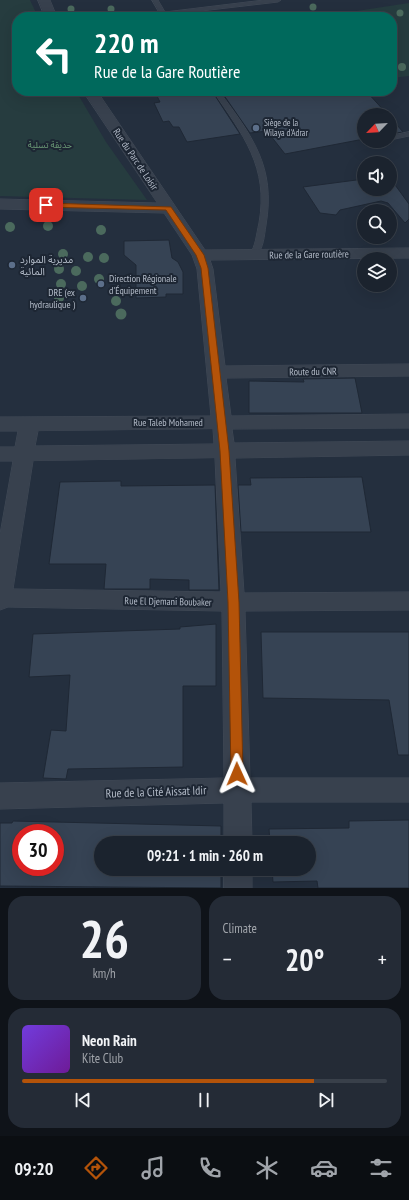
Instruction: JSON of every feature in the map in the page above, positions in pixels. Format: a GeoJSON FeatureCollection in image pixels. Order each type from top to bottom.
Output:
{"type":"FeatureCollection","features":[{"type":"Feature","properties":{"kind":"street"},"geometry":{"type":"LineString","coordinates":[[44,0],[49,12]]}},
{"type":"Feature","properties":{"kind":"street","name":"Rue du Parc de Loisir"},"geometry":{"type":"LineString","coordinates":[[93,96],[200,255],[205,268],[225,451],[233,602],[238,836]]}},
{"type":"Feature","properties":{"kind":"street"},"geometry":{"type":"LineString","coordinates":[[0,204],[168,208]]}},
{"type":"Feature","properties":{"kind":"street","name":"Rue de la Gare routière"},"geometry":{"type":"LineString","coordinates":[[200,255],[409,253]]}},
{"type":"Feature","properties":{"kind":"street","name":"Route du CNR"},"geometry":{"type":"LineString","coordinates":[[216,372],[409,370]]}},
{"type":"Feature","properties":{"kind":"street","name":"Rue Taleb Mohamed"},"geometry":{"type":"LineString","coordinates":[[0,424],[409,421]]}},
{"type":"Feature","properties":{"kind":"street"},"geometry":{"type":"LineString","coordinates":[[0,601],[29,423]]}},
{"type":"Feature","properties":{"kind":"street"},"geometry":{"type":"LineString","coordinates":[[0,454],[409,448]]}},
{"type":"Feature","properties":{"kind":"street","name":"Rue El Djemani Boubaker"},"geometry":{"type":"LineString","coordinates":[[0,598],[233,602],[409,601]]}},
{"type":"Feature","properties":{"kind":"street","name":"Rue de la Cité Aissat Idir"},"geometry":{"type":"LineString","coordinates":[[0,796],[237,790],[409,790]]}},
{"type":"Feature","properties":{"kind":"street"},"geometry":{"type":"LineString","coordinates":[[238,876],[238,888]]}},
{"type":"Feature","properties":{"kind":"lane"},"geometry":{"type":"LineString","coordinates":[[155,0],[162,12]]}},
{"type":"Feature","properties":{"kind":"lane"},"geometry":{"type":"LineString","coordinates":[[190,12],[267,0],[278,0]]}},
{"type":"Feature","properties":{"kind":"lane"},"geometry":{"type":"LineString","coordinates":[[219,96],[254,147],[262,165],[265,204],[258,249],[253,255]]}},
{"type":"Feature","properties":{"kind":"lane"},"geometry":{"type":"LineString","coordinates":[[397,137],[409,134]]}},
{"type":"Feature","properties":{"kind":"green space","name":"حديقة تسلية"},"geometry":{"type":"Polygon","coordinates":[[[0,0],[30,0],[36,12],[12,12],[12,96],[79,96],[106,142],[147,200],[0,196],[0,0]]]}},
{"type":"Feature","properties":{"kind":"green space"},"geometry":{"type":"Polygon","coordinates":[[[409,3],[409,76],[397,77],[397,12],[350,12],[409,3]]]}},
{"type":"Feature","properties":{"kind":"building"},"geometry":{"type":"Polygon","coordinates":[[[157,96],[215,96],[240,134],[187,142],[179,127],[173,127],[169,121],[163,122],[154,103],[160,102],[157,96]]]}},
{"type":"Feature","properties":{"kind":"building"},"geometry":{"type":"Polygon","coordinates":[[[224,96],[371,96],[382,108],[357,108],[357,140],[285,154],[267,131],[250,133],[224,96]]]}},
{"type":"Feature","properties":{"kind":"building"},"geometry":{"type":"Polygon","coordinates":[[[397,125],[403,132],[397,133],[397,125]]]}},
{"type":"Feature","properties":{"kind":"building"},"geometry":{"type":"Polygon","coordinates":[[[357,180],[357,196],[397,196],[397,188],[409,204],[409,219],[405,223],[397,214],[397,204],[389,204],[381,201],[367,204],[357,204],[357,206],[340,210],[336,215],[320,213],[303,187],[357,180]]]}},
{"type":"Feature","properties":{"kind":"building"},"geometry":{"type":"Polygon","coordinates":[[[169,240],[172,258],[178,262],[183,272],[183,294],[166,294],[166,297],[136,298],[136,265],[124,255],[124,241],[169,240]]]}},
{"type":"Feature","properties":{"kind":"building"},"geometry":{"type":"Polygon","coordinates":[[[355,378],[362,413],[249,413],[249,381],[304,382],[303,379],[355,378]]]}},
{"type":"Feature","properties":{"kind":"building"},"geometry":{"type":"Polygon","coordinates":[[[362,477],[371,532],[241,532],[238,485],[251,485],[250,478],[362,477]]]}},
{"type":"Feature","properties":{"kind":"building"},"geometry":{"type":"Polygon","coordinates":[[[121,481],[121,486],[215,485],[219,590],[189,590],[189,580],[150,579],[150,589],[104,589],[106,564],[49,564],[60,482],[121,481]]]}},
{"type":"Feature","properties":{"kind":"building"},"geometry":{"type":"Polygon","coordinates":[[[216,624],[216,686],[183,686],[183,767],[68,769],[66,779],[43,778],[51,730],[66,731],[70,675],[29,677],[33,634],[180,629],[180,627],[216,624]]]}},
{"type":"Feature","properties":{"kind":"building"},"geometry":{"type":"Polygon","coordinates":[[[261,632],[409,632],[409,755],[398,755],[389,700],[263,698],[261,632]]]}},
{"type":"Feature","properties":{"kind":"building"},"geometry":{"type":"Polygon","coordinates":[[[409,820],[409,888],[318,888],[317,881],[273,882],[273,876],[316,876],[316,836],[270,836],[269,829],[349,828],[349,821],[409,820]]]}},
{"type":"Feature","properties":{"kind":"building"},"geometry":{"type":"Polygon","coordinates":[[[13,821],[221,826],[221,836],[94,836],[94,876],[221,876],[221,888],[0,886],[0,823],[12,823],[13,821]]]}},
{"type":"Feature","properties":{"kind":"place","name":"Siège de la Wilaya d'Adrar"},"geometry":{"type":"Point","coordinates":[256,128]}},
{"type":"Feature","properties":{"kind":"place","name":"مديرية الموارد المائية"},"geometry":{"type":"Point","coordinates":[12,265]}},
{"type":"Feature","properties":{"kind":"place","name":"Direction Régionale d'Équipement"},"geometry":{"type":"Point","coordinates":[101,284]}},
{"type":"Feature","properties":{"kind":"place","name":"DRE (ex hydraulique )"},"geometry":{"type":"Point","coordinates":[83,298]}},
{"type":"Feature","properties":{"kind":"route"},"geometry":{"type":"LineString","coordinates":[[46,205],[168,208],[200,255],[205,268],[225,451],[233,602],[237,774]]}}]}
